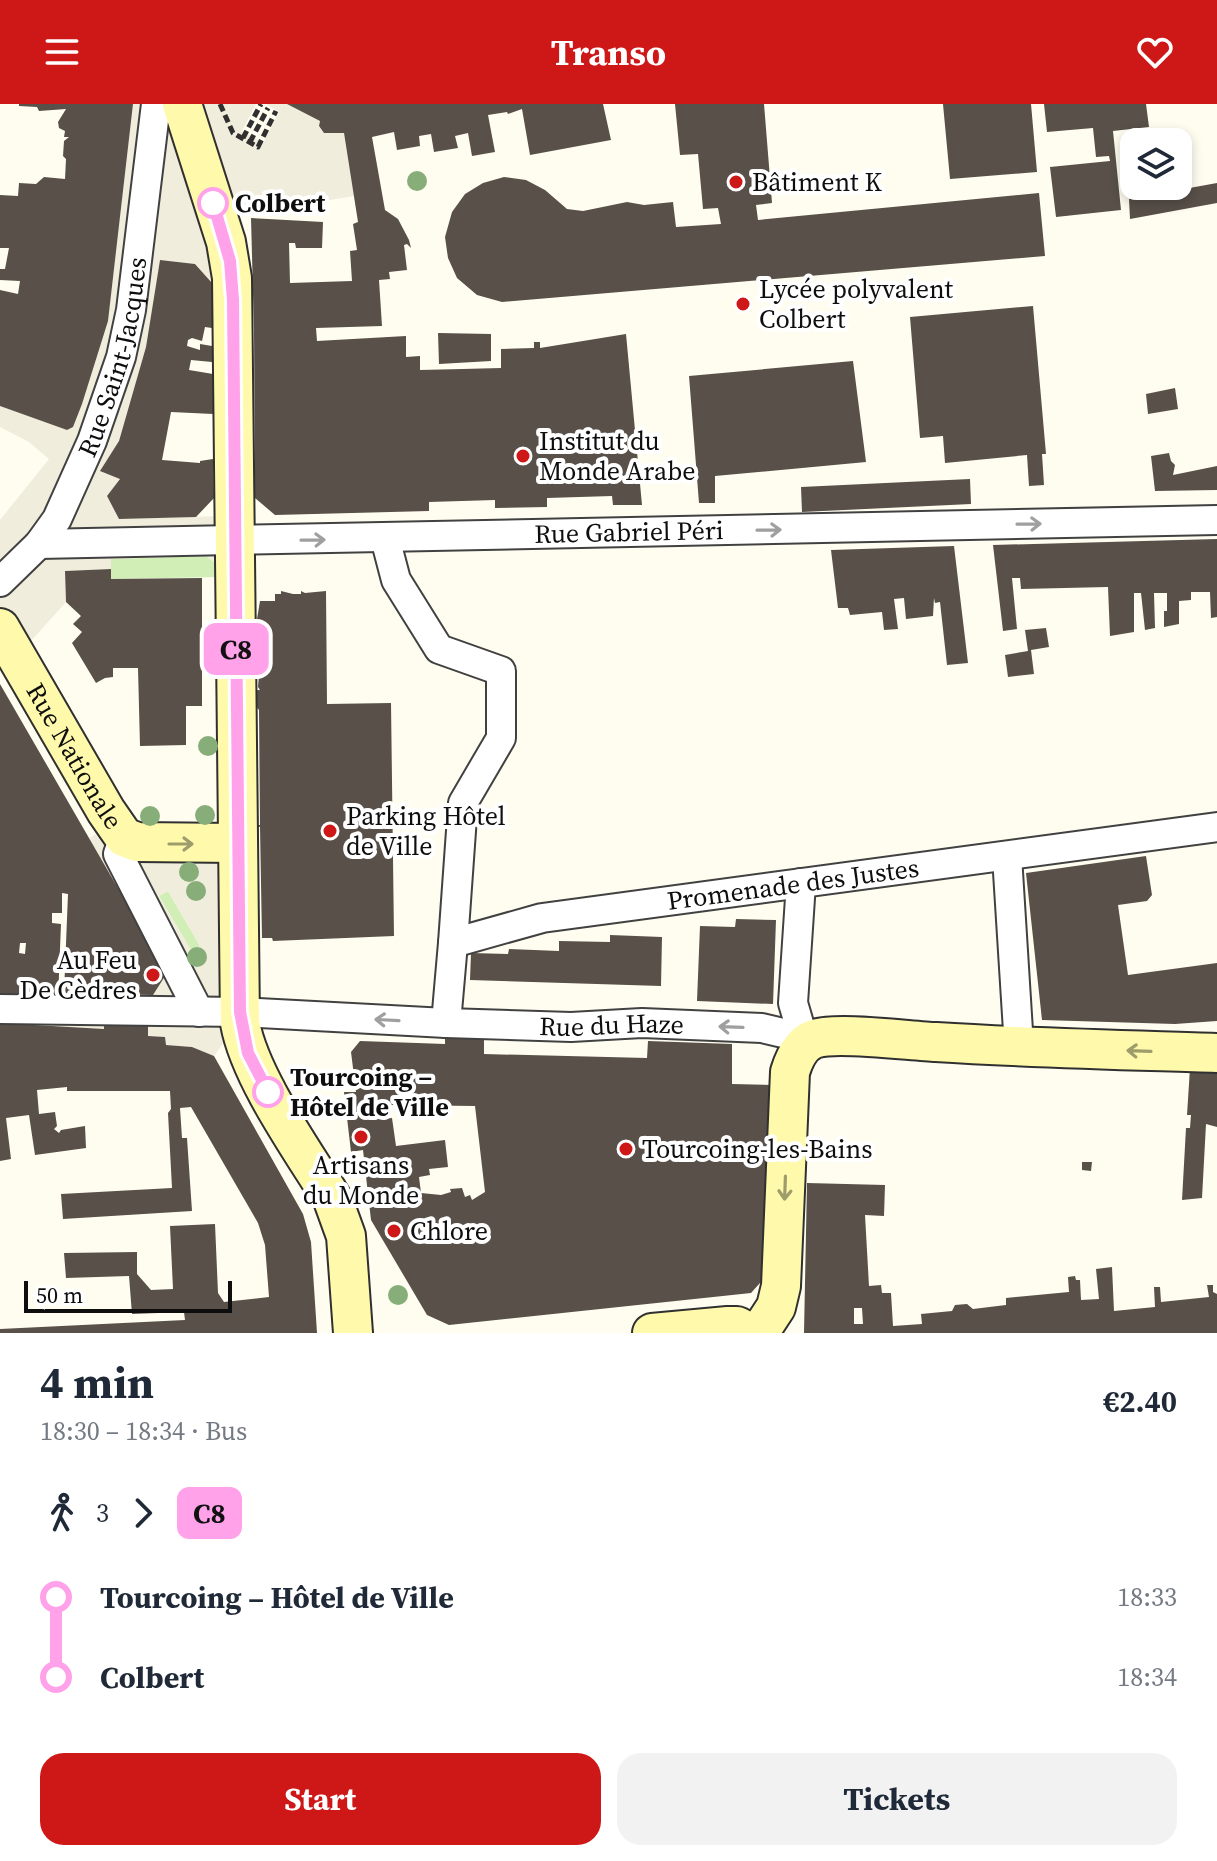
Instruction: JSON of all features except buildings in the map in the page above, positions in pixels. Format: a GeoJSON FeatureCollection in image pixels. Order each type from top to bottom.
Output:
{"type":"FeatureCollection","features":[{"type":"Feature","properties":{"kind":"main road"},"geometry":{"type":"LineString","coordinates":[[182,104],[230,261],[233,300],[237,843],[242,1035],[251,1060],[343,1222],[353,1333]]}},
{"type":"Feature","properties":{"kind":"main road","name":"Rue Nationale"},"geometry":{"type":"LineString","coordinates":[[0,628],[124,837],[145,843],[237,843]]}},
{"type":"Feature","properties":{"kind":"main road"},"geometry":{"type":"LineString","coordinates":[[759,1333],[776,1307],[781,1286],[788,1082],[792,1065],[805,1044],[821,1037],[852,1037],[1019,1047],[1217,1053]]}},
{"type":"Feature","properties":{"kind":"main road"},"geometry":{"type":"LineString","coordinates":[[652,1333],[728,1326],[737,1326],[750,1333]]}},
{"type":"Feature","properties":{"kind":"street","name":"Rue Saint-Jacques"},"geometry":{"type":"LineString","coordinates":[[0,582],[39,544],[57,519],[92,441],[121,357],[131,310],[156,104]]}},
{"type":"Feature","properties":{"kind":"street","name":"Rue Gabriel Péri"},"geometry":{"type":"LineString","coordinates":[[39,544],[1217,520]]}},
{"type":"Feature","properties":{"kind":"street"},"geometry":{"type":"LineString","coordinates":[[385,538],[396,580],[439,649],[501,671],[501,738],[463,803],[446,1023]]}},
{"type":"Feature","properties":{"kind":"street","name":"Promenade des Justes"},"geometry":{"type":"LineString","coordinates":[[453,943],[542,918],[1217,827]]}},
{"type":"Feature","properties":{"kind":"street"},"geometry":{"type":"LineString","coordinates":[[124,837],[118,854],[199,1012]]}},
{"type":"Feature","properties":{"kind":"street"},"geometry":{"type":"LineString","coordinates":[[1007,856],[1019,1047]]}},
{"type":"Feature","properties":{"kind":"street"},"geometry":{"type":"LineString","coordinates":[[801,883],[793,1003],[805,1044]]}},
{"type":"Feature","properties":{"kind":"street","name":"Rue du Haze"},"geometry":{"type":"LineString","coordinates":[[0,1009],[240,1012],[571,1027],[642,1023],[770,1028],[805,1044]]}},
{"type":"Feature","properties":{"kind":"path"},"geometry":{"type":"LineString","coordinates":[[220,104],[233,133],[258,147],[276,111]]}},
{"type":"Feature","properties":{"kind":"path"},"geometry":{"type":"LineString","coordinates":[[243,139],[261,104]]}},
{"type":"Feature","properties":{"kind":"path"},"geometry":{"type":"LineString","coordinates":[[250,142],[268,108]]}},
{"type":"Feature","properties":{"kind":"green space"},"geometry":{"type":"Polygon","coordinates":[[[206,556],[218,565],[217,577],[111,579],[111,559],[206,556]]]}},
{"type":"Feature","properties":{"kind":"green space"},"geometry":{"type":"Polygon","coordinates":[[[168,891],[200,946],[191,951],[159,896],[168,891]]]}},
{"type":"Feature","properties":{"kind":"shaded area"},"geometry":{"type":"Polygon","coordinates":[[[133,104],[165,104],[220,282],[212,283],[195,264],[160,260],[146,347],[119,441],[120,479],[107,496],[119,519],[222,516],[218,565],[206,556],[111,559],[111,569],[65,571],[66,602],[30,642],[0,614],[0,520],[49,459],[29,442],[0,427],[0,406],[67,430],[73,427],[108,320],[133,104]]]}},
{"type":"Feature","properties":{"kind":"shaded area"},"geometry":{"type":"Polygon","coordinates":[[[200,104],[256,104],[242,131],[263,143],[279,112],[266,104],[287,104],[320,121],[319,127],[324,133],[344,133],[354,196],[232,216],[200,104]]]}},
{"type":"Feature","properties":{"kind":"shaded area"},"geometry":{"type":"Polygon","coordinates":[[[106,828],[213,859],[221,869],[226,1039],[214,1056],[192,1047],[166,1045],[165,1037],[148,1036],[147,1025],[104,1025],[104,1029],[0,1023],[58,993],[153,995],[167,973],[89,838],[106,828]],[[168,891],[159,896],[192,951],[200,946],[168,891]]]}},
{"type":"Feature","properties":{"kind":"bus line","name":"C8"},"geometry":{"type":"LineString","coordinates":[[213,203],[230,261],[233,300],[240,1012],[242,1035],[248,1053],[268,1092]]}},
{"type":"Feature","properties":{"kind":"place","name":"Bâtiment K"},"geometry":{"type":"Point","coordinates":[736,182]}},
{"type":"Feature","properties":{"kind":"place","name":"Colbert"},"geometry":{"type":"Point","coordinates":[213,203]}},
{"type":"Feature","properties":{"kind":"place","name":"Lycée polyvalent Colbert"},"geometry":{"type":"Point","coordinates":[743,304]}},
{"type":"Feature","properties":{"kind":"place","name":"Institut du Monde Arabe"},"geometry":{"type":"Point","coordinates":[523,456]}},
{"type":"Feature","properties":{"kind":"place","name":"Parking Hôtel de Ville"},"geometry":{"type":"Point","coordinates":[330,831]}},
{"type":"Feature","properties":{"kind":"place","name":"Au Feu De Cèdres"},"geometry":{"type":"Point","coordinates":[153,975]}},
{"type":"Feature","properties":{"kind":"place","name":"Tourcoing – Hôtel de Ville"},"geometry":{"type":"Point","coordinates":[268,1092]}},
{"type":"Feature","properties":{"kind":"place","name":"Artisans du Monde"},"geometry":{"type":"Point","coordinates":[361,1137]}},
{"type":"Feature","properties":{"kind":"place","name":"Tourcoing-les-Bains"},"geometry":{"type":"Point","coordinates":[626,1149]}},
{"type":"Feature","properties":{"kind":"place","name":"Chlore"},"geometry":{"type":"Point","coordinates":[394,1231]}}]}
